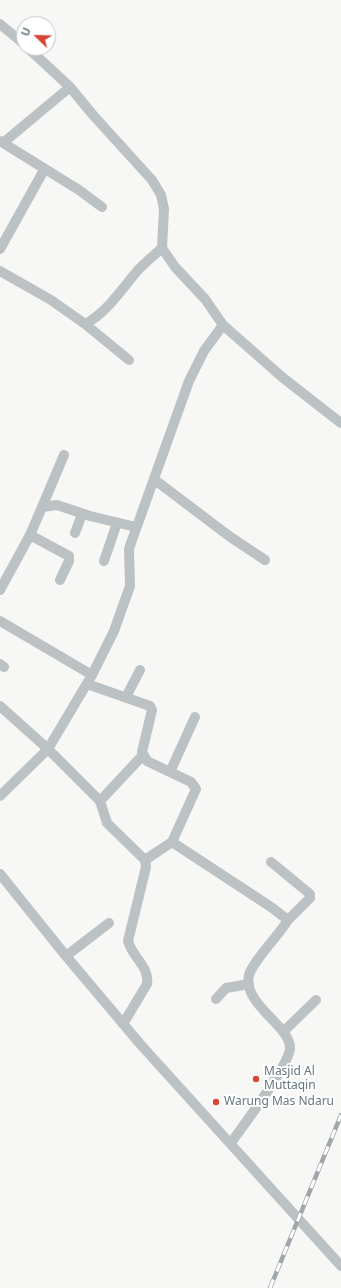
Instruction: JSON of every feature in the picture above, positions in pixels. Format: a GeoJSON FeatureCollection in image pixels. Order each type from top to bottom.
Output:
{"type":"FeatureCollection","features":[{"type":"Feature","properties":{"kind":"street"},"geometry":{"type":"LineString","coordinates":[[0,24],[16,37]]}},
{"type":"Feature","properties":{"kind":"street"},"geometry":{"type":"LineString","coordinates":[[37,56],[70,87],[92,115],[152,180],[161,195],[164,209],[162,248],[175,267],[205,299],[224,325],[282,377],[341,423]]}},
{"type":"Feature","properties":{"kind":"street"},"geometry":{"type":"LineString","coordinates":[[70,87],[1,142],[44,170],[79,190],[102,207]]}},
{"type":"Feature","properties":{"kind":"street"},"geometry":{"type":"LineString","coordinates":[[0,249],[44,170]]}},
{"type":"Feature","properties":{"kind":"street"},"geometry":{"type":"LineString","coordinates":[[85,324],[95,318],[140,268],[162,248]]}},
{"type":"Feature","properties":{"kind":"street"},"geometry":{"type":"LineString","coordinates":[[0,271],[51,300],[85,324],[129,360]]}},
{"type":"Feature","properties":{"kind":"street"},"geometry":{"type":"LineString","coordinates":[[0,796],[48,749],[90,680],[114,631],[130,586],[129,549],[136,527],[189,381],[204,351],[224,325]]}},
{"type":"Feature","properties":{"kind":"street"},"geometry":{"type":"LineString","coordinates":[[1,586],[30,534],[64,455]]}},
{"type":"Feature","properties":{"kind":"street"},"geometry":{"type":"LineString","coordinates":[[154,480],[229,536],[265,560]]}},
{"type":"Feature","properties":{"kind":"street"},"geometry":{"type":"LineString","coordinates":[[42,507],[57,505],[82,514],[136,527]]}},
{"type":"Feature","properties":{"kind":"street"},"geometry":{"type":"LineString","coordinates":[[75,533],[82,514]]}},
{"type":"Feature","properties":{"kind":"street"},"geometry":{"type":"LineString","coordinates":[[104,562],[117,523]]}},
{"type":"Feature","properties":{"kind":"street"},"geometry":{"type":"LineString","coordinates":[[30,534],[69,556],[70,561],[60,580]]}},
{"type":"Feature","properties":{"kind":"street"},"geometry":{"type":"LineString","coordinates":[[0,621],[90,680],[126,697],[150,706],[152,710],[142,747],[143,755],[147,761],[191,782],[196,789],[172,842],[145,860]]}},
{"type":"Feature","properties":{"kind":"street"},"geometry":{"type":"LineString","coordinates":[[126,697],[140,670]]}},
{"type":"Feature","properties":{"kind":"street"},"geometry":{"type":"LineString","coordinates":[[0,706],[48,749],[100,801],[107,823],[145,860],[146,867],[128,941],[130,950],[147,972],[148,978],[147,984],[123,1024]]}},
{"type":"Feature","properties":{"kind":"street"},"geometry":{"type":"LineString","coordinates":[[170,772],[195,717]]}},
{"type":"Feature","properties":{"kind":"street"},"geometry":{"type":"LineString","coordinates":[[100,801],[143,755]]}},
{"type":"Feature","properties":{"kind":"street"},"geometry":{"type":"LineString","coordinates":[[172,842],[271,907],[288,920]]}},
{"type":"Feature","properties":{"kind":"street"},"geometry":{"type":"LineString","coordinates":[[231,1143],[273,1083],[290,1051],[289,1042],[283,1032],[257,1003],[249,984],[249,975],[256,962],[288,920],[310,898],[310,894],[271,862]]}},
{"type":"Feature","properties":{"kind":"street"},"geometry":{"type":"LineString","coordinates":[[0,874],[123,1024],[341,1266]]}},
{"type":"Feature","properties":{"kind":"street"},"geometry":{"type":"LineString","coordinates":[[66,956],[109,923]]}},
{"type":"Feature","properties":{"kind":"street"},"geometry":{"type":"LineString","coordinates":[[216,999],[230,986],[249,984]]}},
{"type":"Feature","properties":{"kind":"street"},"geometry":{"type":"LineString","coordinates":[[283,1032],[316,1000]]}},
{"type":"Feature","properties":{"kind":"railway"},"geometry":{"type":"LineString","coordinates":[[270,1288],[341,1115]]}},
{"type":"Feature","properties":{"kind":"place","name":"Masjid Al Muttaqin"},"geometry":{"type":"Point","coordinates":[256,1079]}},
{"type":"Feature","properties":{"kind":"place","name":"Warung Mas Ndaru"},"geometry":{"type":"Point","coordinates":[216,1102]}}]}
